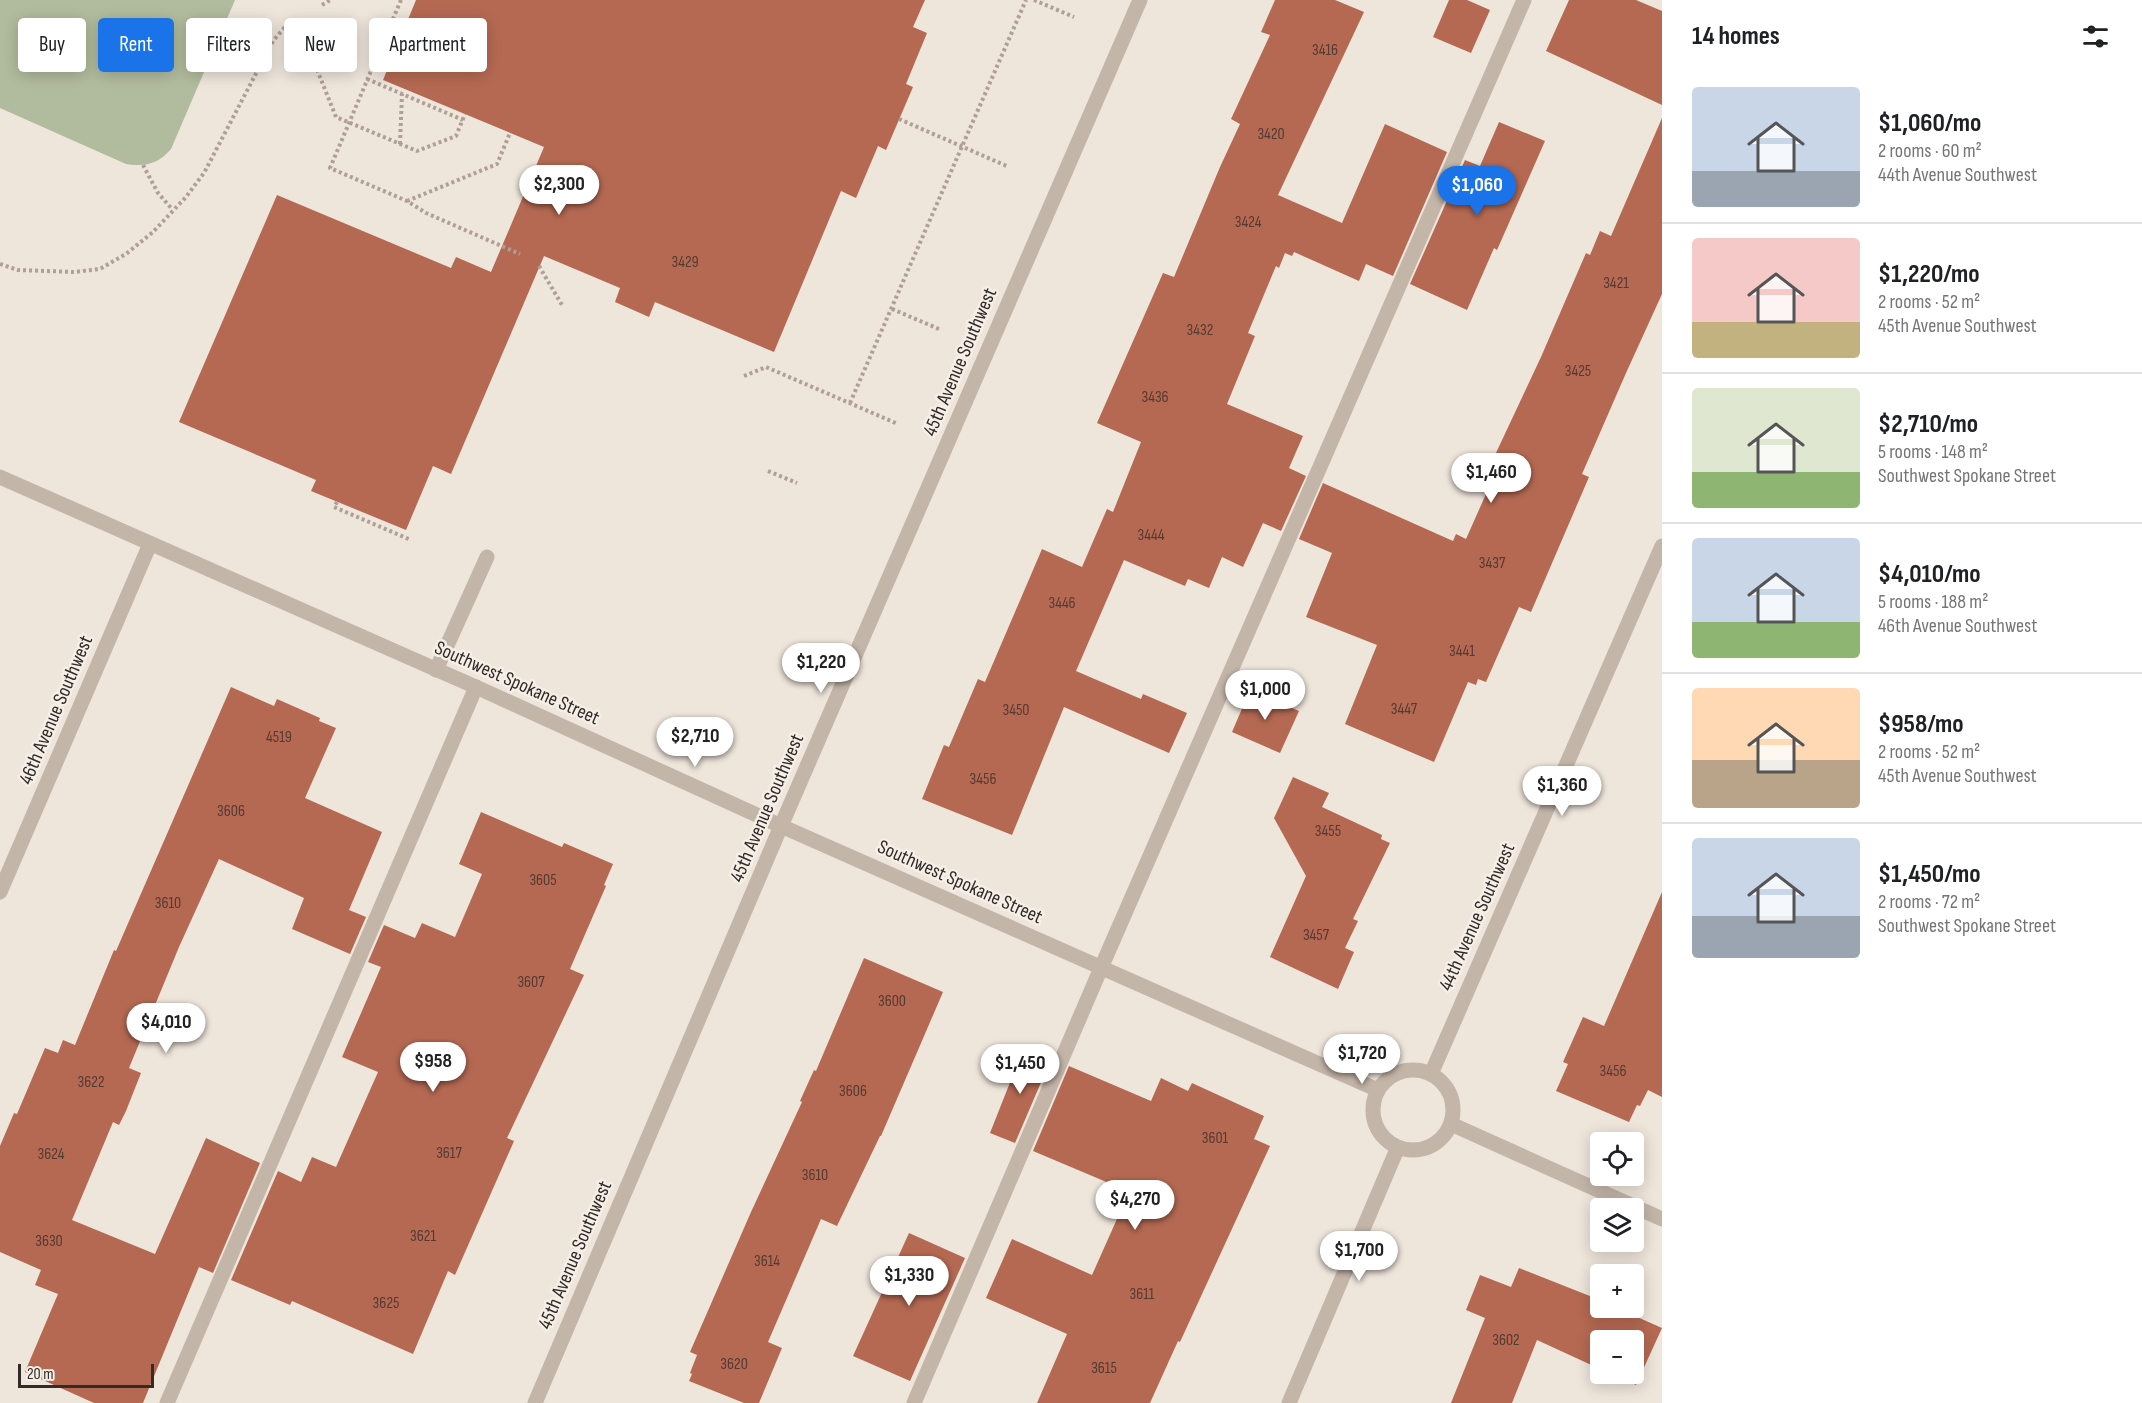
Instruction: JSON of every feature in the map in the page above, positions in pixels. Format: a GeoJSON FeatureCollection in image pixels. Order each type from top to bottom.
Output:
{"type":"FeatureCollection","features":[{"type":"Feature","properties":{"kind":"street","name":"45th Avenue Southwest"},"geometry":{"type":"LineString","coordinates":[[535,1403],[781,826],[1140,0]]}},
{"type":"Feature","properties":{"kind":"street"},"geometry":{"type":"LineString","coordinates":[[914,1403],[1101,968],[1524,0]]}},
{"type":"Feature","properties":{"kind":"street","name":"Southwest Spokane Street"},"geometry":{"type":"LineString","coordinates":[[0,477],[1378,1090]]}},
{"type":"Feature","properties":{"kind":"street","name":"46th Avenue Southwest"},"geometry":{"type":"LineString","coordinates":[[0,892],[150,544]]}},
{"type":"Feature","properties":{"kind":"street","name":"44th Avenue Southwest"},"geometry":{"type":"LineString","coordinates":[[1431,1074],[1662,546]]}},
{"type":"Feature","properties":{"kind":"street"},"geometry":{"type":"LineString","coordinates":[[436,670],[487,557]]}},
{"type":"Feature","properties":{"kind":"street"},"geometry":{"type":"LineString","coordinates":[[167,1403],[476,687]]}},
{"type":"Feature","properties":{"kind":"street"},"geometry":{"type":"LineString","coordinates":[[1411,1070],[1431,1074],[1447,1088],[1453,1101],[1454,1114],[1451,1124],[1441,1140],[1430,1147],[1417,1151],[1393,1146],[1376,1127],[1373,1114],[1378,1090],[1386,1080],[1397,1073],[1411,1070]]}},
{"type":"Feature","properties":{"kind":"street"},"geometry":{"type":"LineString","coordinates":[[1451,1124],[1662,1219]]}},
{"type":"Feature","properties":{"kind":"street"},"geometry":{"type":"LineString","coordinates":[[1289,1403],[1398,1147]]}},
{"type":"Feature","properties":{"kind":"path"},"geometry":{"type":"LineString","coordinates":[[322,5],[330,0]]}},
{"type":"Feature","properties":{"kind":"path"},"geometry":{"type":"LineString","coordinates":[[401,0],[330,168],[520,254]]}},
{"type":"Feature","properties":{"kind":"path"},"geometry":{"type":"LineString","coordinates":[[850,403],[1026,0]]}},
{"type":"Feature","properties":{"kind":"path"},"geometry":{"type":"LineString","coordinates":[[1034,0],[1074,17]]}},
{"type":"Feature","properties":{"kind":"path"},"geometry":{"type":"LineString","coordinates":[[0,264],[18,270],[47,273],[100,269],[126,254],[153,232],[172,209],[186,197],[204,173],[273,41],[284,28]]}},
{"type":"Feature","properties":{"kind":"path"},"geometry":{"type":"LineString","coordinates":[[318,72],[336,117],[417,151],[456,136],[465,114]]}},
{"type":"Feature","properties":{"kind":"path"},"geometry":{"type":"LineString","coordinates":[[367,79],[463,120]]}},
{"type":"Feature","properties":{"kind":"path"},"geometry":{"type":"LineString","coordinates":[[400,144],[402,94]]}},
{"type":"Feature","properties":{"kind":"path"},"geometry":{"type":"LineString","coordinates":[[899,119],[1009,166]]}},
{"type":"Feature","properties":{"kind":"path"},"geometry":{"type":"LineString","coordinates":[[407,201],[497,164],[510,133]]}},
{"type":"Feature","properties":{"kind":"path"},"geometry":{"type":"LineString","coordinates":[[143,165],[158,193],[172,209]]}},
{"type":"Feature","properties":{"kind":"path"},"geometry":{"type":"LineString","coordinates":[[539,266],[562,305]]}},
{"type":"Feature","properties":{"kind":"path"},"geometry":{"type":"LineString","coordinates":[[892,309],[939,329]]}},
{"type":"Feature","properties":{"kind":"path"},"geometry":{"type":"LineString","coordinates":[[744,376],[766,367],[898,424]]}},
{"type":"Feature","properties":{"kind":"path"},"geometry":{"type":"LineString","coordinates":[[768,471],[797,483]]}},
{"type":"Feature","properties":{"kind":"path"},"geometry":{"type":"LineString","coordinates":[[336,502],[334,507],[411,540]]}},
{"type":"Feature","properties":{"kind":"green space"},"geometry":{"type":"Polygon","coordinates":[[[0,0],[235,0],[227,18],[186,18],[186,72],[204,72],[171,149],[156,161],[139,165],[126,164],[0,108],[0,0]]]}},
{"type":"Feature","properties":{"kind":"building"},"geometry":{"type":"Polygon","coordinates":[[[416,0],[925,0],[913,27],[927,33],[906,84],[913,87],[886,150],[878,146],[856,198],[841,191],[774,352],[655,302],[649,317],[615,302],[620,288],[544,256],[451,474],[433,466],[406,530],[311,491],[316,480],[179,422],[277,195],[451,268],[456,257],[491,272],[544,147],[383,80],[386,72],[487,72],[487,18],[409,18],[416,0]]]}},
{"type":"Feature","properties":{"kind":"building"},"geometry":{"type":"Polygon","coordinates":[[[1275,0],[1335,0],[1364,12],[1278,195],[1342,223],[1385,124],[1447,152],[1393,276],[1366,264],[1359,281],[1294,252],[1292,256],[1285,253],[1279,268],[1276,266],[1248,333],[1255,336],[1227,404],[1303,436],[1289,468],[1306,476],[1281,531],[1263,523],[1243,567],[1222,557],[1209,588],[1188,579],[1185,586],[1124,560],[1076,671],[1141,699],[1143,694],[1187,713],[1169,753],[1064,707],[1012,835],[922,799],[944,745],[949,747],[978,679],[985,682],[1042,549],[1082,567],[1107,509],[1113,512],[1141,442],[1097,423],[1163,273],[1174,277],[1240,124],[1231,119],[1270,35],[1261,32],[1275,0]]]}},
{"type":"Feature","properties":{"kind":"building"},"geometry":{"type":"Polygon","coordinates":[[[1449,0],[1467,0],[1490,10],[1471,53],[1433,37],[1449,0]]]}},
{"type":"Feature","properties":{"kind":"building"},"geometry":{"type":"Polygon","coordinates":[[[1569,0],[1636,0],[1662,11],[1662,105],[1546,51],[1569,0]]]}},
{"type":"Feature","properties":{"kind":"building"},"geometry":{"type":"Polygon","coordinates":[[[1662,118],[1662,294],[1582,474],[1589,477],[1531,612],[1519,607],[1486,682],[1478,679],[1476,685],[1468,682],[1434,762],[1345,724],[1377,645],[1306,617],[1332,553],[1299,539],[1323,483],[1453,541],[1456,534],[1466,539],[1502,458],[1495,455],[1586,253],[1590,255],[1600,231],[1611,236],[1662,118]]]}},
{"type":"Feature","properties":{"kind":"building"},"geometry":{"type":"Polygon","coordinates":[[[1499,122],[1545,141],[1497,250],[1494,248],[1467,310],[1410,284],[1465,160],[1480,166],[1499,122]]]}},
{"type":"Feature","properties":{"kind":"building"},"geometry":{"type":"Polygon","coordinates":[[[231,687],[274,706],[277,699],[320,718],[319,721],[336,728],[305,798],[382,832],[349,910],[366,917],[350,954],[292,929],[304,898],[219,859],[179,947],[129,1068],[141,1073],[126,1111],[119,1125],[113,1122],[72,1220],[155,1254],[206,1138],[260,1163],[213,1273],[199,1267],[143,1403],[94,1403],[25,1372],[58,1294],[35,1285],[41,1270],[0,1252],[0,1146],[14,1113],[17,1114],[45,1048],[58,1053],[63,1040],[75,1045],[114,950],[116,951],[231,687]]]}},
{"type":"Feature","properties":{"kind":"building"},"geometry":{"type":"Polygon","coordinates":[[[1250,690],[1299,711],[1280,753],[1232,732],[1250,690]]]}},
{"type":"Feature","properties":{"kind":"building"},"geometry":{"type":"Polygon","coordinates":[[[1293,777],[1329,793],[1322,807],[1382,835],[1381,839],[1390,843],[1353,919],[1358,921],[1345,948],[1354,952],[1338,989],[1270,957],[1306,876],[1274,818],[1293,777]]]}},
{"type":"Feature","properties":{"kind":"building"},"geometry":{"type":"Polygon","coordinates":[[[481,812],[562,847],[564,843],[613,864],[604,885],[606,886],[570,969],[584,975],[507,1138],[514,1141],[455,1275],[448,1271],[413,1354],[292,1301],[290,1305],[231,1280],[278,1171],[301,1182],[312,1157],[336,1167],[378,1072],[342,1057],[381,967],[368,962],[384,925],[415,938],[422,923],[455,937],[482,874],[459,864],[481,812]]]}},
{"type":"Feature","properties":{"kind":"building"},"geometry":{"type":"Polygon","coordinates":[[[1662,892],[1662,1097],[1648,1090],[1640,1106],[1637,1105],[1629,1122],[1556,1091],[1568,1064],[1563,1062],[1583,1017],[1604,1026],[1662,892]]]}},
{"type":"Feature","properties":{"kind":"building"},"geometry":{"type":"Polygon","coordinates":[[[864,958],[943,992],[881,1136],[837,1226],[821,1219],[768,1342],[782,1348],[759,1403],[744,1403],[689,1381],[697,1355],[690,1352],[864,958]]]}},
{"type":"Feature","properties":{"kind":"building"},"geometry":{"type":"Polygon","coordinates":[[[1024,1047],[1051,1059],[1015,1143],[990,1133],[1024,1047]]]}},
{"type":"Feature","properties":{"kind":"building"},"geometry":{"type":"Polygon","coordinates":[[[1069,1066],[1151,1101],[1161,1078],[1188,1091],[1192,1083],[1264,1116],[1254,1139],[1270,1146],[1150,1403],[1037,1403],[1067,1334],[986,1298],[1012,1239],[1092,1275],[1125,1201],[1119,1198],[1123,1189],[1033,1151],[1069,1066]]]}},
{"type":"Feature","properties":{"kind":"building"},"geometry":{"type":"Polygon","coordinates":[[[909,1233],[965,1258],[910,1381],[853,1356],[909,1233]]]}},
{"type":"Feature","properties":{"kind":"building"},"geometry":{"type":"Polygon","coordinates":[[[1519,1268],[1590,1296],[1590,1318],[1640,1318],[1662,1328],[1644,1367],[1644,1330],[1590,1330],[1590,1364],[1537,1340],[1512,1403],[1451,1403],[1485,1318],[1466,1310],[1480,1275],[1511,1287],[1519,1268]]]}}]}
